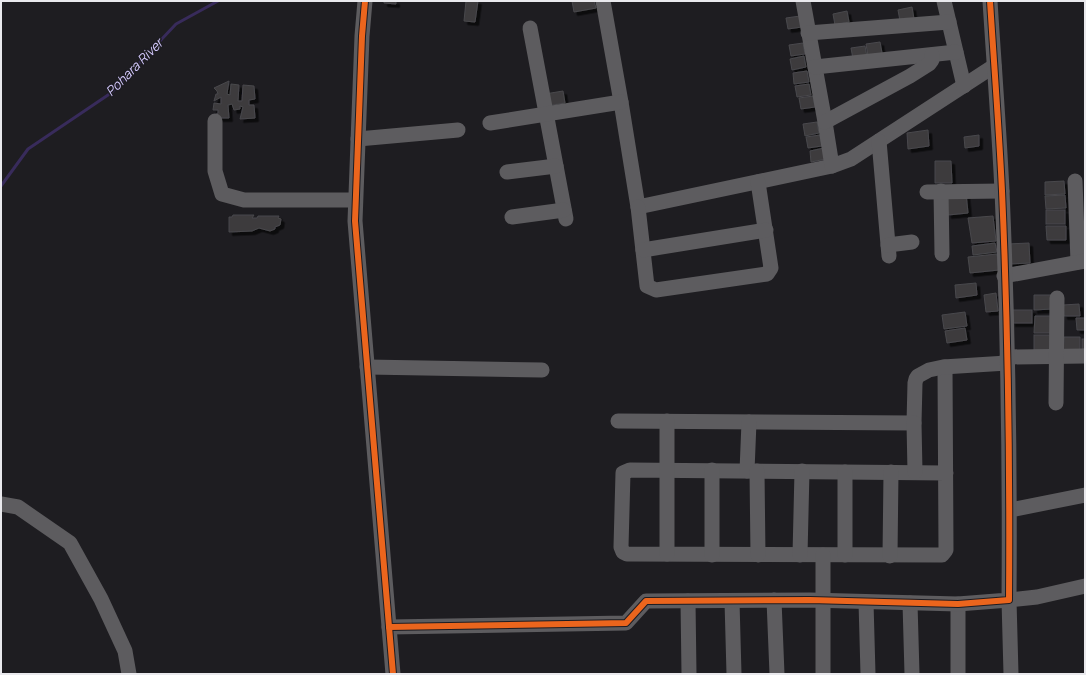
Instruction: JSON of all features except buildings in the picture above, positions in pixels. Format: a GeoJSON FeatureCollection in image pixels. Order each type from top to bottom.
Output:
{"type":"FeatureCollection","features":[{"type":"Feature","properties":{"kind":"street"},"geometry":{"type":"LineString","coordinates":[[365,1],[362,36],[355,221],[393,674]]}},
{"type":"Feature","properties":{"kind":"street"},"geometry":{"type":"LineString","coordinates":[[603,1],[638,207],[647,286],[656,290],[767,274],[771,268],[758,182]]}},
{"type":"Feature","properties":{"kind":"street"},"geometry":{"type":"LineString","coordinates":[[944,1],[964,86]]}},
{"type":"Feature","properties":{"kind":"street"},"geometry":{"type":"LineString","coordinates":[[990,1],[1002,190],[1010,510],[1009,600],[1011,674]]}},
{"type":"Feature","properties":{"kind":"street"},"geometry":{"type":"LineString","coordinates":[[807,2],[808,33],[832,166]]}},
{"type":"Feature","properties":{"kind":"street"},"geometry":{"type":"LineString","coordinates":[[808,33],[949,22]]}},
{"type":"Feature","properties":{"kind":"street"},"geometry":{"type":"LineString","coordinates":[[512,218],[565,215],[530,28]]}},
{"type":"Feature","properties":{"kind":"street"},"geometry":{"type":"LineString","coordinates":[[815,67],[956,52]]}},
{"type":"Feature","properties":{"kind":"street"},"geometry":{"type":"LineString","coordinates":[[825,122],[910,76],[929,64],[932,60],[932,55]]}},
{"type":"Feature","properties":{"kind":"street"},"geometry":{"type":"LineString","coordinates":[[638,207],[832,166],[851,159],[994,66]]}},
{"type":"Feature","properties":{"kind":"street"},"geometry":{"type":"LineString","coordinates":[[490,123],[621,102]]}},
{"type":"Feature","properties":{"kind":"street"},"geometry":{"type":"LineString","coordinates":[[215,120],[215,171],[222,194],[244,200],[355,200]]}},
{"type":"Feature","properties":{"kind":"street"},"geometry":{"type":"LineString","coordinates":[[358,139],[458,130]]}},
{"type":"Feature","properties":{"kind":"street"},"geometry":{"type":"LineString","coordinates":[[879,141],[889,251],[912,242]]}},
{"type":"Feature","properties":{"kind":"street"},"geometry":{"type":"LineString","coordinates":[[506,172],[556,166]]}},
{"type":"Feature","properties":{"kind":"street"},"geometry":{"type":"LineString","coordinates":[[1004,276],[1081,262],[1075,181]]}},
{"type":"Feature","properties":{"kind":"street"},"geometry":{"type":"LineString","coordinates":[[942,254],[934,192],[1002,190]]}},
{"type":"Feature","properties":{"kind":"street"},"geometry":{"type":"LineString","coordinates":[[643,250],[766,230]]}},
{"type":"Feature","properties":{"kind":"street"},"geometry":{"type":"LineString","coordinates":[[1056,403],[1057,298]]}},
{"type":"Feature","properties":{"kind":"street"},"geometry":{"type":"LineString","coordinates":[[915,472],[915,382],[918,376],[929,370],[945,367],[1057,356],[1085,356]]}},
{"type":"Feature","properties":{"kind":"street"},"geometry":{"type":"LineString","coordinates":[[367,367],[542,370]]}},
{"type":"Feature","properties":{"kind":"street"},"geometry":{"type":"LineString","coordinates":[[945,367],[946,472],[946,550],[942,555],[627,554],[621,547],[623,473],[630,470],[946,472]]}},
{"type":"Feature","properties":{"kind":"street"},"geometry":{"type":"LineString","coordinates":[[618,421],[914,423]]}},
{"type":"Feature","properties":{"kind":"street"},"geometry":{"type":"LineString","coordinates":[[667,421],[667,554]]}},
{"type":"Feature","properties":{"kind":"street"},"geometry":{"type":"LineString","coordinates":[[748,422],[758,555]]}},
{"type":"Feature","properties":{"kind":"street"},"geometry":{"type":"LineString","coordinates":[[712,470],[712,554]]}},
{"type":"Feature","properties":{"kind":"street"},"geometry":{"type":"LineString","coordinates":[[800,555],[802,471]]}},
{"type":"Feature","properties":{"kind":"street"},"geometry":{"type":"LineString","coordinates":[[845,472],[845,555]]}},
{"type":"Feature","properties":{"kind":"street"},"geometry":{"type":"LineString","coordinates":[[890,556],[891,472]]}},
{"type":"Feature","properties":{"kind":"street"},"geometry":{"type":"LineString","coordinates":[[1010,510],[1085,495]]}},
{"type":"Feature","properties":{"kind":"street"},"geometry":{"type":"LineString","coordinates":[[1,504],[18,507],[70,543],[101,599],[125,652],[129,674]]}},
{"type":"Feature","properties":{"kind":"street"},"geometry":{"type":"LineString","coordinates":[[823,555],[823,674]]}},
{"type":"Feature","properties":{"kind":"street"},"geometry":{"type":"LineString","coordinates":[[389,627],[626,623],[646,601],[774,600],[958,604],[1009,600],[1085,586]]}},
{"type":"Feature","properties":{"kind":"street"},"geometry":{"type":"LineString","coordinates":[[774,600],[777,674]]}},
{"type":"Feature","properties":{"kind":"street"},"geometry":{"type":"LineString","coordinates":[[688,601],[689,674]]}},
{"type":"Feature","properties":{"kind":"street"},"geometry":{"type":"LineString","coordinates":[[732,601],[734,674]]}},
{"type":"Feature","properties":{"kind":"street"},"geometry":{"type":"LineString","coordinates":[[866,602],[868,674]]}},
{"type":"Feature","properties":{"kind":"street"},"geometry":{"type":"LineString","coordinates":[[910,603],[912,674]]}},
{"type":"Feature","properties":{"kind":"street"},"geometry":{"type":"LineString","coordinates":[[958,604],[958,674]]}},
{"type":"Feature","properties":{"kind":"waterway","name":"Pohara River"},"geometry":{"type":"LineString","coordinates":[[1,186],[28,149],[111,93],[176,24],[218,1]]}},
{"type":"Feature","properties":{"kind":"cycle path"},"geometry":{"type":"LineString","coordinates":[[365,1],[362,36],[355,221],[393,674]]}},
{"type":"Feature","properties":{"kind":"cycle path"},"geometry":{"type":"LineString","coordinates":[[389,627],[626,623],[646,601],[810,600],[958,604],[1009,600],[1009,447],[1006,294],[1001,167],[990,1]]}}]}
